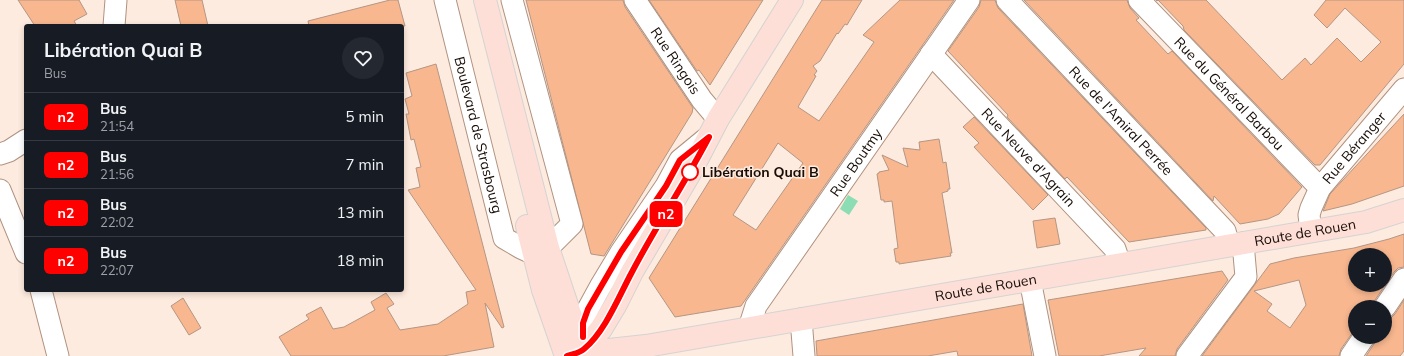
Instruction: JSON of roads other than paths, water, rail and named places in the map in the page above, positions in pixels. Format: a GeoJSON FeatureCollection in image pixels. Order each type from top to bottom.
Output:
{"type":"FeatureCollection","features":[{"type":"Feature","properties":{"kind":"main road","name":"Boulevard de Strasbourg"},"geometry":{"type":"LineString","coordinates":[[470,0],[541,251],[575,355]]}},
{"type":"Feature","properties":{"kind":"main road","name":"Boulevard de Strasbourg"},"geometry":{"type":"LineString","coordinates":[[485,0],[541,251]]}},
{"type":"Feature","properties":{"kind":"main road"},"geometry":{"type":"LineString","coordinates":[[575,355],[601,329],[616,304],[632,272],[690,173],[713,128],[788,2]]}},
{"type":"Feature","properties":{"kind":"main road","name":"Route de Rouen"},"geometry":{"type":"LineString","coordinates":[[575,355],[646,346],[1366,222],[1404,210]]}},
{"type":"Feature","properties":{"kind":"street"},"geometry":{"type":"LineString","coordinates":[[114,24],[116,0]]}},
{"type":"Feature","properties":{"kind":"street","name":"Boulevard de Strasbourg"},"geometry":{"type":"LineString","coordinates":[[445,0],[504,238],[521,248],[541,251]]}},
{"type":"Feature","properties":{"kind":"street"},"geometry":{"type":"LineString","coordinates":[[512,0],[572,224],[541,251]]}},
{"type":"Feature","properties":{"kind":"street","name":"Rue Ringois"},"geometry":{"type":"LineString","coordinates":[[635,0],[702,100],[713,128]]}},
{"type":"Feature","properties":{"kind":"street","name":"Rue Boutmy"},"geometry":{"type":"LineString","coordinates":[[749,328],[756,306],[969,0]]}},
{"type":"Feature","properties":{"kind":"street","name":"Rue de l'Amiral Perrée"},"geometry":{"type":"LineString","coordinates":[[1007,0],[1236,244],[1246,277],[1187,356]]}},
{"type":"Feature","properties":{"kind":"street","name":"Rue du Général Barbou"},"geometry":{"type":"LineString","coordinates":[[1139,0],[1320,188]]}},
{"type":"Feature","properties":{"kind":"street","name":"Rue Neuve d'Agrain"},"geometry":{"type":"LineString","coordinates":[[931,54],[1116,249],[1120,264]]}},
{"type":"Feature","properties":{"kind":"street","name":"Rue Béranger"},"geometry":{"type":"LineString","coordinates":[[1312,231],[1309,215],[1320,188],[1404,89]]}},
{"type":"Feature","properties":{"kind":"street"},"geometry":{"type":"LineString","coordinates":[[0,154],[9,151],[24,141]]}},
{"type":"Feature","properties":{"kind":"street"},"geometry":{"type":"LineString","coordinates":[[0,190],[24,248]]}},
{"type":"Feature","properties":{"kind":"street"},"geometry":{"type":"LineString","coordinates":[[1030,280],[1045,356]]}},
{"type":"Feature","properties":{"kind":"street"},"geometry":{"type":"LineString","coordinates":[[1390,300],[1404,280]]}},
{"type":"Feature","properties":{"kind":"street"},"geometry":{"type":"LineString","coordinates":[[42,292],[58,356]]}},
{"type":"Feature","properties":{"kind":"street"},"geometry":{"type":"LineString","coordinates":[[801,319],[804,356]]}},
{"type":"Feature","properties":{"kind":"street"},"geometry":{"type":"LineString","coordinates":[[1351,356],[1359,344]]}},
{"type":"Feature","properties":{"kind":"place","name":"Libération Quai B"},"geometry":{"type":"Point","coordinates":[690,172]}}]}
